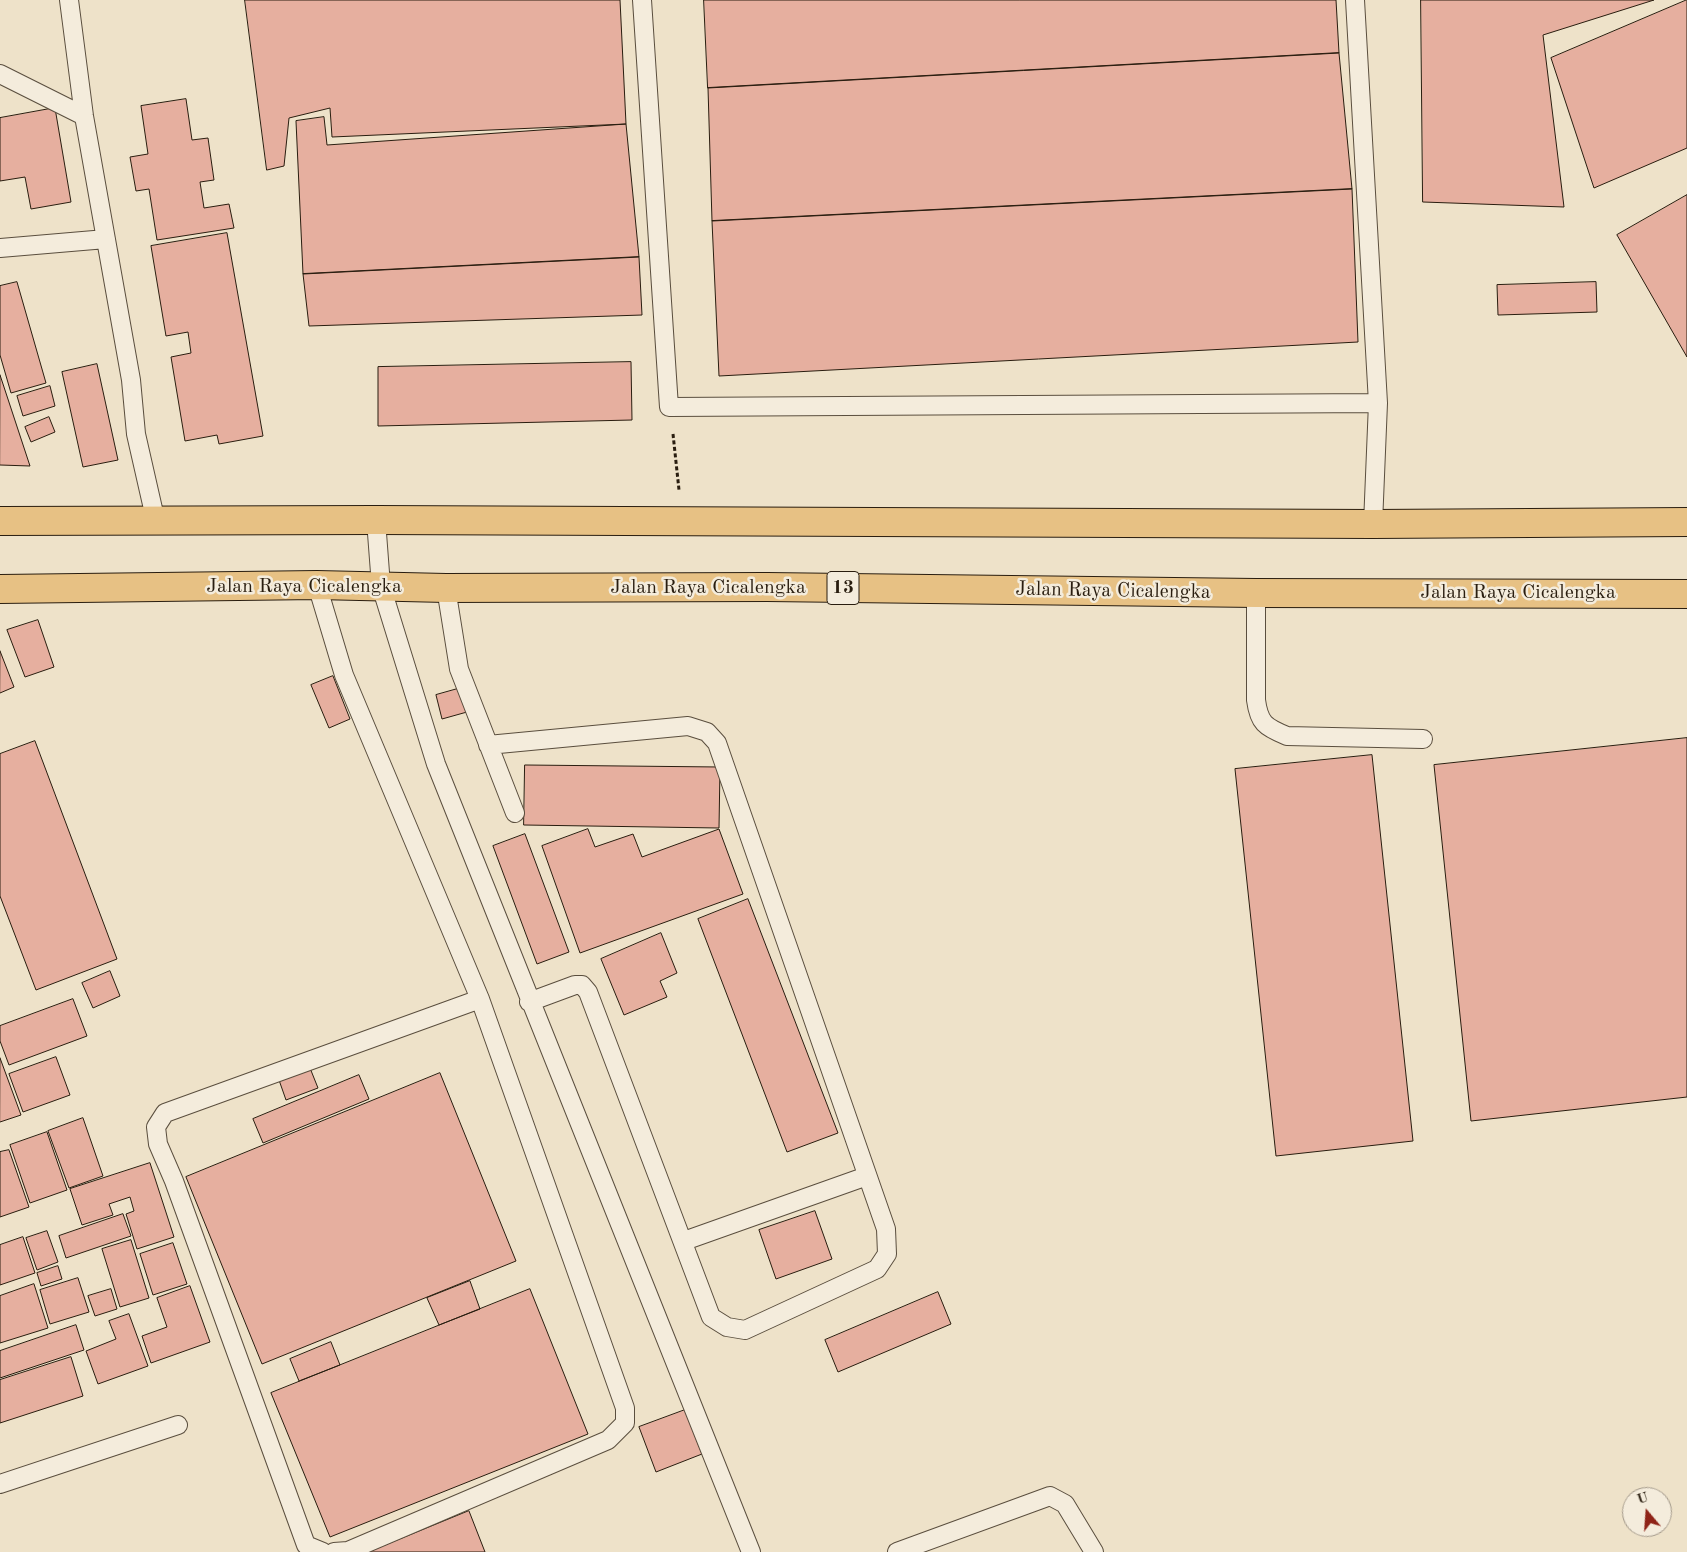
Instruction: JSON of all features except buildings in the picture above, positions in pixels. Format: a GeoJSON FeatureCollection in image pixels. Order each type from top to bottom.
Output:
{"type":"FeatureCollection","features":[{"type":"Feature","properties":{"kind":"highway"},"geometry":{"type":"LineString","coordinates":[[0,521],[376,520],[1373,524],[1687,522]]}},
{"type":"Feature","properties":{"kind":"highway","name":"Jalan Raya Cicalengka"},"geometry":{"type":"LineString","coordinates":[[0,589],[317,585],[446,588],[767,587],[1256,593],[1687,594]]}},
{"type":"Feature","properties":{"kind":"lane"},"geometry":{"type":"LineString","coordinates":[[69,0],[84,116],[131,380],[136,434],[156,522]]}},
{"type":"Feature","properties":{"kind":"lane"},"geometry":{"type":"LineString","coordinates":[[642,0],[670,407],[1378,403]]}},
{"type":"Feature","properties":{"kind":"lane"},"geometry":{"type":"LineString","coordinates":[[1356,0],[1378,403],[1373,524]]}},
{"type":"Feature","properties":{"kind":"lane"},"geometry":{"type":"LineString","coordinates":[[0,74],[84,116]]}},
{"type":"Feature","properties":{"kind":"lane"},"geometry":{"type":"LineString","coordinates":[[0,248],[106,238]]}},
{"type":"Feature","properties":{"kind":"lane"},"geometry":{"type":"LineString","coordinates":[[376,520],[381,586],[436,764],[529,1002],[751,1552]]}},
{"type":"Feature","properties":{"kind":"lane"},"geometry":{"type":"LineString","coordinates":[[317,585],[344,675],[480,999],[625,1408],[625,1423],[608,1440],[348,1551],[334,1552]]}},
{"type":"Feature","properties":{"kind":"lane"},"geometry":{"type":"LineString","coordinates":[[446,588],[459,670],[515,813]]}},
{"type":"Feature","properties":{"kind":"lane"},"geometry":{"type":"LineString","coordinates":[[1256,593],[1256,700],[1258,715],[1268,728],[1287,736],[1423,739]]}},
{"type":"Feature","properties":{"kind":"lane"},"geometry":{"type":"LineString","coordinates":[[488,745],[688,726],[707,732],[717,743],[866,1176],[886,1228],[887,1254],[877,1270],[745,1330],[728,1327],[711,1317],[684,1241],[588,992],[582,985],[575,984],[529,1002]]}},
{"type":"Feature","properties":{"kind":"lane"},"geometry":{"type":"LineString","coordinates":[[323,1552],[306,1545],[174,1181],[158,1144],[156,1127],[165,1113],[480,999]]}},
{"type":"Feature","properties":{"kind":"lane"},"geometry":{"type":"LineString","coordinates":[[684,1241],[866,1176]]}},
{"type":"Feature","properties":{"kind":"lane"},"geometry":{"type":"LineString","coordinates":[[0,1484],[178,1424]]}},
{"type":"Feature","properties":{"kind":"lane"},"geometry":{"type":"LineString","coordinates":[[897,1552],[1050,1496],[1065,1504],[1094,1552]]}},
{"type":"Feature","properties":{"kind":"path"},"geometry":{"type":"LineString","coordinates":[[670,407],[682,522]]}}]}
